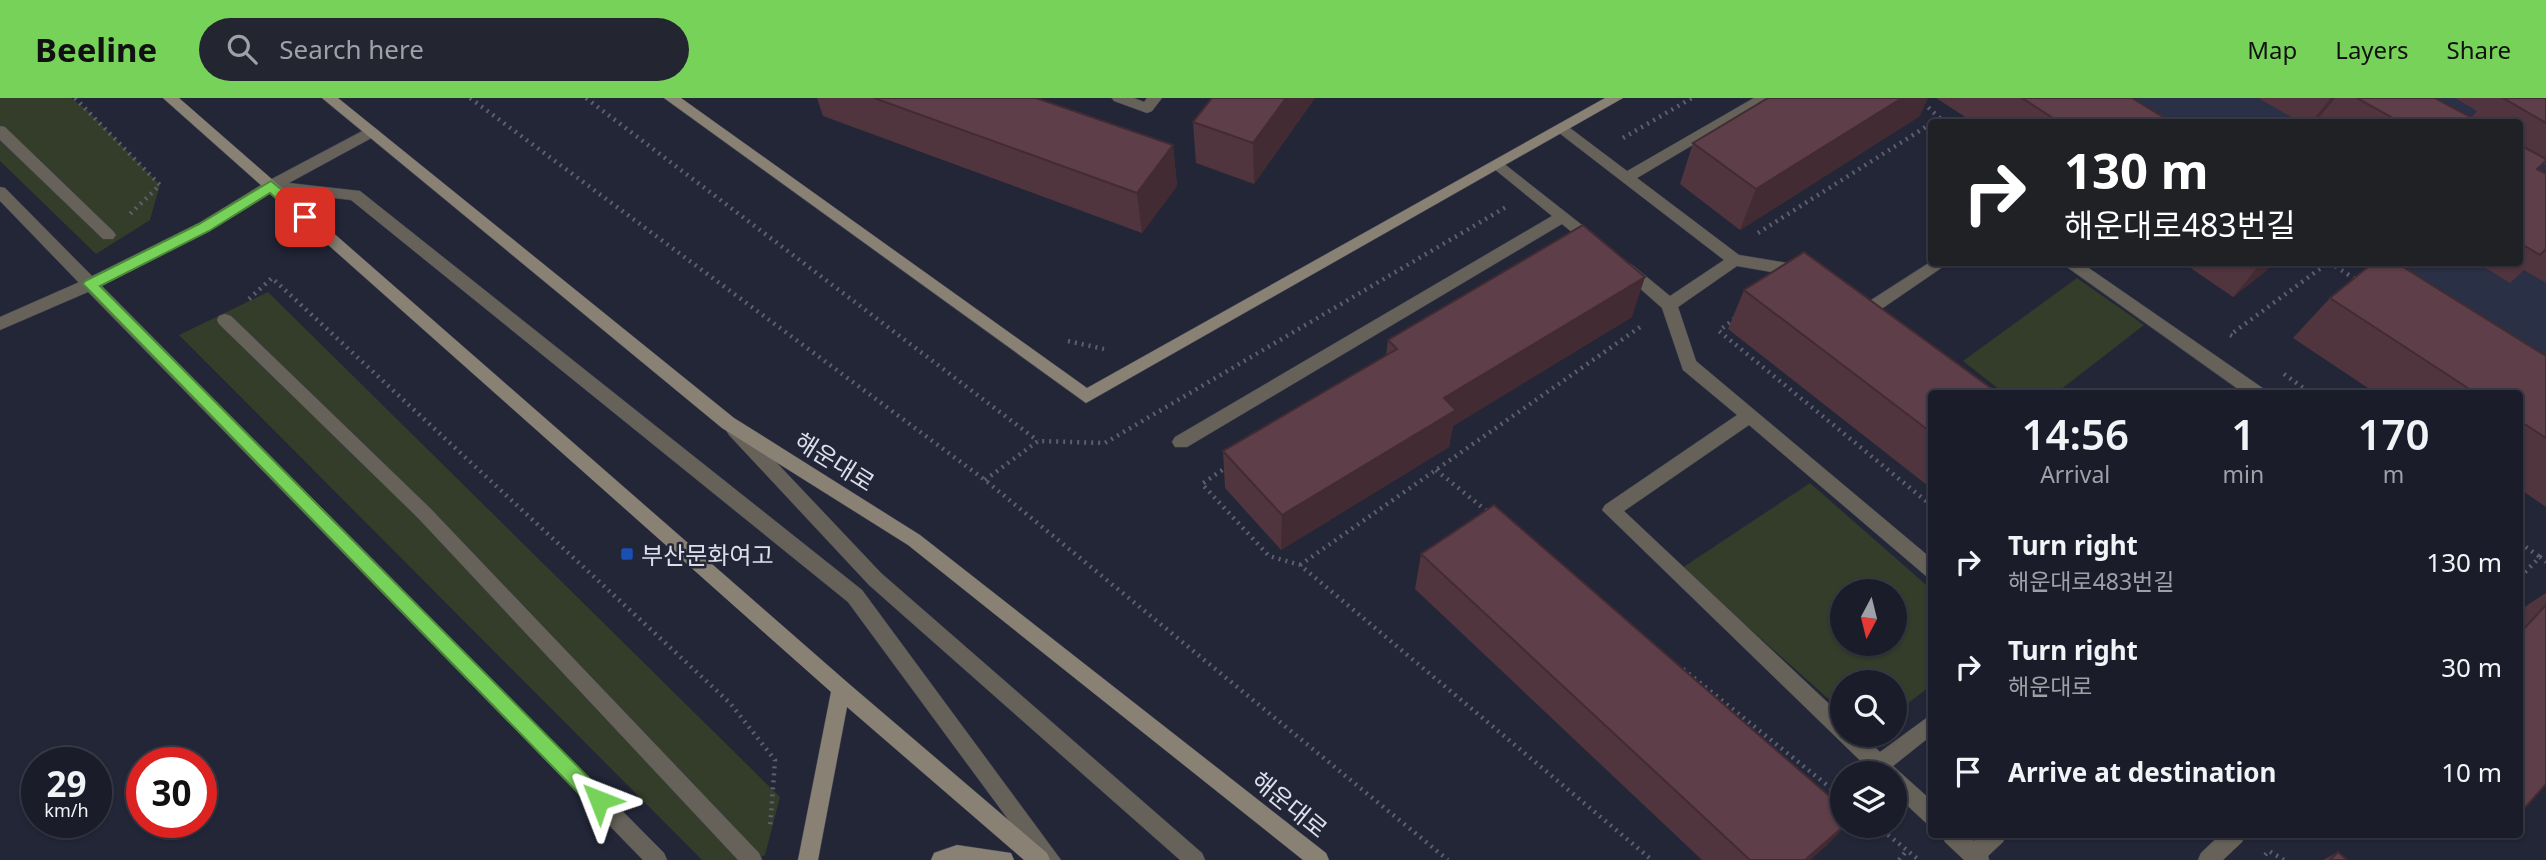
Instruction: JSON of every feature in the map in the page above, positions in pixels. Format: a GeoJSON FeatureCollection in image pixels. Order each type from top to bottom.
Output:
{"type":"FeatureCollection","features":[{"type":"Feature","properties":{"kind":"main road"},"geometry":{"type":"LineString","coordinates":[[170,98],[841,689],[1040,860]]}},
{"type":"Feature","properties":{"kind":"main road","name":"해운대로"},"geometry":{"type":"LineString","coordinates":[[330,98],[728,423],[914,540],[1320,860]]}},
{"type":"Feature","properties":{"kind":"main road"},"geometry":{"type":"LineString","coordinates":[[671,98],[1086,396],[1616,98]]}},
{"type":"Feature","properties":{"kind":"main road"},"geometry":{"type":"LineString","coordinates":[[808,860],[841,689]]}},
{"type":"Feature","properties":{"kind":"main road"},"geometry":{"type":"LineString","coordinates":[[941,860],[957,855],[1004,860]]}},
{"type":"Feature","properties":{"kind":"street"},"geometry":{"type":"LineString","coordinates":[[1119,98],[1147,108],[1155,98]]}},
{"type":"Feature","properties":{"kind":"street"},"geometry":{"type":"LineString","coordinates":[[1626,178],[1766,98]]}},
{"type":"Feature","properties":{"kind":"street"},"geometry":{"type":"LineString","coordinates":[[1561,129],[1735,261],[1819,275]]}},
{"type":"Feature","properties":{"kind":"street"},"geometry":{"type":"LineString","coordinates":[[0,131],[108,235]]}},
{"type":"Feature","properties":{"kind":"street"},"geometry":{"type":"LineString","coordinates":[[0,324],[90,284],[204,227],[271,186],[372,131]]}},
{"type":"Feature","properties":{"kind":"street"},"geometry":{"type":"LineString","coordinates":[[1498,164],[1670,305],[1689,365],[1928,567]]}},
{"type":"Feature","properties":{"kind":"street"},"geometry":{"type":"LineString","coordinates":[[271,186],[355,195],[855,596],[1051,860]]}},
{"type":"Feature","properties":{"kind":"street"},"geometry":{"type":"LineString","coordinates":[[0,192],[657,860]]}},
{"type":"Feature","properties":{"kind":"street"},"geometry":{"type":"LineString","coordinates":[[1181,442],[1562,216]]}},
{"type":"Feature","properties":{"kind":"street"},"geometry":{"type":"LineString","coordinates":[[1670,305],[1735,261]]}},
{"type":"Feature","properties":{"kind":"street"},"geometry":{"type":"LineString","coordinates":[[1871,308],[1936,266]]}},
{"type":"Feature","properties":{"kind":"street"},"geometry":{"type":"LineString","coordinates":[[2074,266],[2252,390]]}},
{"type":"Feature","properties":{"kind":"street"},"geometry":{"type":"LineString","coordinates":[[225,320],[424,513],[752,860]]}},
{"type":"Feature","properties":{"kind":"street"},"geometry":{"type":"LineString","coordinates":[[1749,416],[1612,510],[1830,718]]}},
{"type":"Feature","properties":{"kind":"street"},"geometry":{"type":"LineString","coordinates":[[728,423],[875,579],[1195,860]]}},
{"type":"Feature","properties":{"kind":"street"},"geometry":{"type":"LineString","coordinates":[[1892,761],[1928,727]]}},
{"type":"Feature","properties":{"kind":"street"},"geometry":{"type":"LineString","coordinates":[[1861,747],[1876,761]]}},
{"type":"Feature","properties":{"kind":"street"},"geometry":{"type":"LineString","coordinates":[[1907,791],[1928,811]]}},
{"type":"Feature","properties":{"kind":"street"},"geometry":{"type":"LineString","coordinates":[[1955,838],[1976,858],[1993,838]]}},
{"type":"Feature","properties":{"kind":"street"},"geometry":{"type":"LineString","coordinates":[[2208,860],[2232,838]]}},
{"type":"Feature","properties":{"kind":"path"},"geometry":{"type":"LineString","coordinates":[[75,98],[160,185],[108,235]]}},
{"type":"Feature","properties":{"kind":"path"},"geometry":{"type":"LineString","coordinates":[[470,98],[985,480],[1448,860]]}},
{"type":"Feature","properties":{"kind":"path"},"geometry":{"type":"LineString","coordinates":[[586,98],[1038,441],[1105,443],[1507,207]]}},
{"type":"Feature","properties":{"kind":"path"},"geometry":{"type":"LineString","coordinates":[[1618,141],[1692,98]]}},
{"type":"Feature","properties":{"kind":"path"},"geometry":{"type":"LineString","coordinates":[[1918,98],[1941,119]]}},
{"type":"Feature","properties":{"kind":"path"},"geometry":{"type":"LineString","coordinates":[[1757,234],[1928,126]]}},
{"type":"Feature","properties":{"kind":"path"},"geometry":{"type":"LineString","coordinates":[[2240,342],[2230,335],[2324,266]]}},
{"type":"Feature","properties":{"kind":"path"},"geometry":{"type":"LineString","coordinates":[[2335,266],[2364,284]]}},
{"type":"Feature","properties":{"kind":"path"},"geometry":{"type":"LineString","coordinates":[[225,320],[272,278],[730,702],[775,760],[769,835]]}},
{"type":"Feature","properties":{"kind":"path"},"geometry":{"type":"LineString","coordinates":[[1740,315],[1718,331],[1928,503]]}},
{"type":"Feature","properties":{"kind":"path"},"geometry":{"type":"LineString","coordinates":[[1300,565],[1654,317]]}},
{"type":"Feature","properties":{"kind":"path"},"geometry":{"type":"LineString","coordinates":[[1064,341],[1117,352]]}},
{"type":"Feature","properties":{"kind":"path"},"geometry":{"type":"LineString","coordinates":[[2281,372],[2306,390]]}},
{"type":"Feature","properties":{"kind":"path"},"geometry":{"type":"LineString","coordinates":[[985,480],[1038,441]]}},
{"type":"Feature","properties":{"kind":"path"},"geometry":{"type":"LineString","coordinates":[[1235,461],[1202,484],[1269,556],[1300,565],[1652,860]]}},
{"type":"Feature","properties":{"kind":"path"},"geometry":{"type":"LineString","coordinates":[[1436,470],[1489,513]]}},
{"type":"Feature","properties":{"kind":"path"},"geometry":{"type":"LineString","coordinates":[[2523,545],[2546,562]]}},
{"type":"Feature","properties":{"kind":"path"},"geometry":{"type":"LineString","coordinates":[[2523,574],[2540,557]]}},
{"type":"Feature","properties":{"kind":"path"},"geometry":{"type":"LineString","coordinates":[[1682,668],[1830,788]]}},
{"type":"Feature","properties":{"kind":"path"},"geometry":{"type":"LineString","coordinates":[[1892,838],[1919,860]]}},
{"type":"Feature","properties":{"kind":"path"},"geometry":{"type":"LineString","coordinates":[[1899,860],[1907,850]]}},
{"type":"Feature","properties":{"kind":"path"},"geometry":{"type":"LineString","coordinates":[[2259,860],[2269,850],[2284,860]]}},
{"type":"Feature","properties":{"kind":"shaded area"},"geometry":{"type":"Polygon","coordinates":[[[2136,98],[2546,98],[2546,376],[2372,266],[2523,266],[2523,119],[2141,119],[2122,107],[2136,98]]]}},
{"type":"Feature","properties":{"kind":"green space"},"geometry":{"type":"Polygon","coordinates":[[[0,98],[71,98],[87,110],[160,185],[150,220],[96,254],[0,161],[0,98]]]}},
{"type":"Feature","properties":{"kind":"green space"},"geometry":{"type":"Polygon","coordinates":[[[2077,278],[2144,325],[2060,390],[2000,390],[1963,361],[2077,278]]]}},
{"type":"Feature","properties":{"kind":"green space"},"geometry":{"type":"Polygon","coordinates":[[[268,292],[780,797],[765,855],[755,860],[702,860],[179,335],[268,292]]]}},
{"type":"Feature","properties":{"kind":"green space"},"geometry":{"type":"Polygon","coordinates":[[[1810,483],[1928,586],[1928,688],[1907,704],[1907,670],[1830,670],[1830,700],[1682,568],[1810,483]]]}},
{"type":"Feature","properties":{"kind":"building"},"geometry":{"type":"Polygon","coordinates":[[[874,98],[1036,98],[1173,145],[1137,193],[874,98]]]}},
{"type":"Feature","properties":{"kind":"building"},"geometry":{"type":"Polygon","coordinates":[[[1212,98],[1286,98],[1253,143],[1193,122],[1212,98]]]}},
{"type":"Feature","properties":{"kind":"building"},"geometry":{"type":"Polygon","coordinates":[[[1768,98],[1902,98],[1756,189],[1693,143],[1768,98]]]}},
{"type":"Feature","properties":{"kind":"building"},"geometry":{"type":"Polygon","coordinates":[[[2022,98],[2132,98],[2166,119],[2054,119],[2022,98]]]}},
{"type":"Feature","properties":{"kind":"building"},"geometry":{"type":"Polygon","coordinates":[[[2357,98],[2435,98],[2474,119],[2395,119],[2357,98]]]}},
{"type":"Feature","properties":{"kind":"building"},"geometry":{"type":"Polygon","coordinates":[[[2503,98],[2546,98],[2546,123],[2503,98]]]}},
{"type":"Feature","properties":{"kind":"building"},"geometry":{"type":"Polygon","coordinates":[[[2523,147],[2546,159],[2537,169],[2546,174],[2546,249],[2540,255],[2523,245],[2523,147]]]}},
{"type":"Feature","properties":{"kind":"building"},"geometry":{"type":"Polygon","coordinates":[[[1583,225],[1645,277],[1444,398],[1456,410],[1282,515],[1223,451],[1397,349],[1388,340],[1583,225]]]}},
{"type":"Feature","properties":{"kind":"building"},"geometry":{"type":"Polygon","coordinates":[[[1804,252],[1994,390],[1928,390],[1928,430],[1744,290],[1804,252]]]}},
{"type":"Feature","properties":{"kind":"building"},"geometry":{"type":"Polygon","coordinates":[[[2369,266],[2401,266],[2546,356],[2546,438],[2523,423],[2523,390],[2471,390],[2330,298],[2369,266]]]}},
{"type":"Feature","properties":{"kind":"building"},"geometry":{"type":"Polygon","coordinates":[[[1494,505],[1830,797],[1830,838],[1805,860],[1750,860],[1421,554],[1494,505]]]}},
{"type":"Feature","properties":{"kind":"building"},"geometry":{"type":"Polygon","coordinates":[[[2546,605],[2546,784],[2523,810],[2523,630],[2546,605]]]}},
{"type":"Feature","properties":{"kind":"building"},"geometry":{"type":"Polygon","coordinates":[[[2338,852],[2347,860],[2330,860],[2338,852]]]}},
{"type":"Feature","properties":{"kind":"place","name":"부산문화여고"},"geometry":{"type":"Point","coordinates":[627,554]}},
{"type":"Feature","properties":{"kind":"route"},"geometry":{"type":"LineString","coordinates":[[305,217],[271,186],[204,227],[90,284],[599,800]]}}]}
